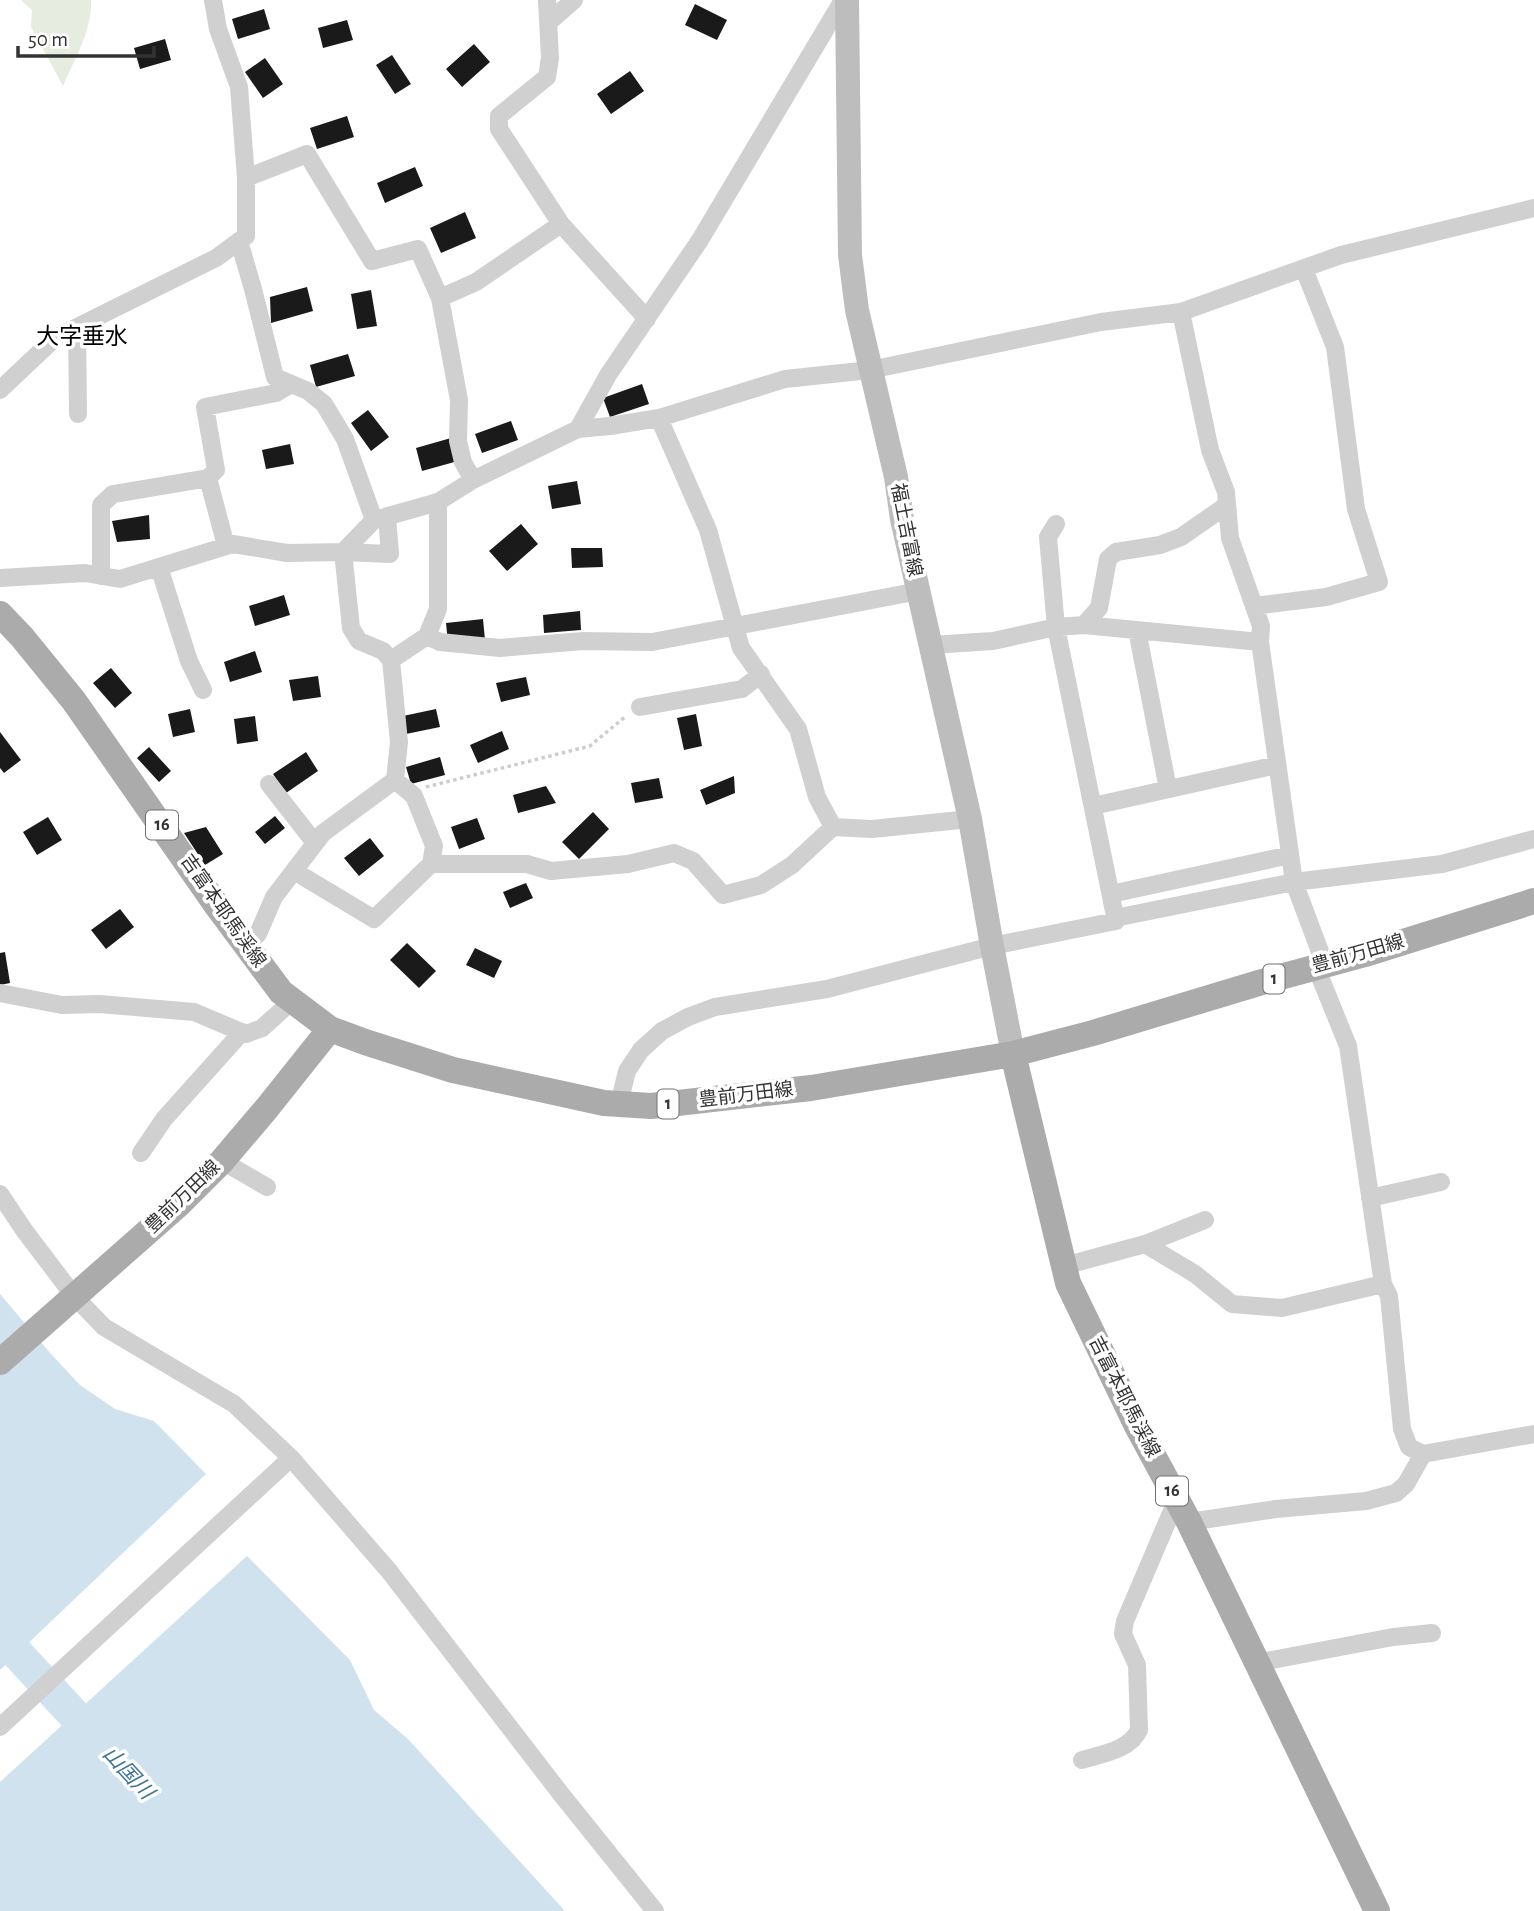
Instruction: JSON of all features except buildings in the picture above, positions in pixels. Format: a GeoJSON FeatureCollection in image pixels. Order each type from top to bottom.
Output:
{"type":"FeatureCollection","features":[{"type":"Feature","properties":{"kind":"main road","name":"福土吉富線"},"geometry":{"type":"LineString","coordinates":[[845,0],[850,255],[857,310],[970,819],[1013,1054]]}},
{"type":"Feature","properties":{"kind":"main road","name":"吉富本耶馬渓線"},"geometry":{"type":"LineString","coordinates":[[0,614],[74,701],[281,992],[330,1029]]}},
{"type":"Feature","properties":{"kind":"main road","name":"豊前万田線"},"geometry":{"type":"LineString","coordinates":[[0,1362],[178,1205],[222,1161],[330,1029],[453,1070],[604,1103],[651,1106],[811,1088],[1013,1054],[1093,1033],[1534,901]]}},
{"type":"Feature","properties":{"kind":"main road","name":"吉富本耶馬渓線"},"geometry":{"type":"LineString","coordinates":[[1013,1054],[1068,1283],[1137,1426],[1183,1511],[1377,1911]]}},
{"type":"Feature","properties":{"kind":"street"},"geometry":{"type":"LineString","coordinates":[[0,390],[55,338],[215,258],[246,236],[246,178],[239,87],[218,29],[213,0]]}},
{"type":"Feature","properties":{"kind":"street"},"geometry":{"type":"LineString","coordinates":[[548,0],[550,58],[547,77],[499,116],[499,129],[561,224],[646,319]]}},
{"type":"Feature","properties":{"kind":"street"},"geometry":{"type":"LineString","coordinates":[[549,22],[574,0]]}},
{"type":"Feature","properties":{"kind":"street"},"geometry":{"type":"LineString","coordinates":[[578,429],[608,375],[700,240],[845,0]]}},
{"type":"Feature","properties":{"kind":"street"},"geometry":{"type":"LineString","coordinates":[[246,178],[307,155],[372,261],[418,249],[440,298],[459,400],[458,441],[463,462],[473,480]]}},
{"type":"Feature","properties":{"kind":"street"},"geometry":{"type":"LineString","coordinates":[[342,552],[380,518],[438,502],[473,480],[578,429],[659,418],[785,379],[870,370],[1101,322],[1181,312],[1341,256],[1534,208]]}},
{"type":"Feature","properties":{"kind":"street"},"geometry":{"type":"LineString","coordinates":[[440,298],[476,282],[561,224]]}},
{"type":"Feature","properties":{"kind":"street"},"geometry":{"type":"LineString","coordinates":[[0,578],[85,573],[120,579],[233,544],[286,553],[390,554],[380,518],[345,439],[324,404],[308,391],[275,377],[239,241]]}},
{"type":"Feature","properties":{"kind":"street"},"geometry":{"type":"LineString","coordinates":[[1254,606],[1326,597],[1380,582],[1356,509],[1335,347],[1304,269]]}},
{"type":"Feature","properties":{"kind":"street"},"geometry":{"type":"LineString","coordinates":[[1181,312],[1210,450],[1226,492],[1230,538],[1261,626],[1260,642],[1294,882],[1348,1046],[1383,1284],[1389,1296],[1402,1429],[1409,1447],[1423,1454],[1534,1434]]}},
{"type":"Feature","properties":{"kind":"street"},"geometry":{"type":"LineString","coordinates":[[77,328],[78,414]]}},
{"type":"Feature","properties":{"kind":"street"},"geometry":{"type":"LineString","coordinates":[[101,576],[101,505],[113,494],[208,478],[216,470],[205,407],[276,393],[291,384]]}},
{"type":"Feature","properties":{"kind":"street"},"geometry":{"type":"LineString","coordinates":[[659,418],[708,530],[741,648],[798,729],[817,797],[833,827]]}},
{"type":"Feature","properties":{"kind":"street"},"geometry":{"type":"LineString","coordinates":[[208,478],[226,546]]}},
{"type":"Feature","properties":{"kind":"street"},"geometry":{"type":"LineString","coordinates":[[391,660],[427,636],[438,609],[438,502]]}},
{"type":"Feature","properties":{"kind":"street"},"geometry":{"type":"LineString","coordinates":[[1084,625],[1099,608],[1108,559],[1116,552],[1160,545],[1181,537],[1227,505]]}},
{"type":"Feature","properties":{"kind":"street"},"geometry":{"type":"LineString","coordinates":[[619,1104],[627,1071],[641,1050],[662,1031],[715,1007],[827,989],[992,946],[1116,922],[1056,626],[1048,537],[1056,524]]}},
{"type":"Feature","properties":{"kind":"street"},"geometry":{"type":"LineString","coordinates":[[294,871],[374,919],[431,864],[434,846],[414,796],[402,785],[391,660],[383,650],[359,641],[351,628],[342,552]]}},
{"type":"Feature","properties":{"kind":"street"},"geometry":{"type":"LineString","coordinates":[[159,567],[189,661],[203,690]]}},
{"type":"Feature","properties":{"kind":"street"},"geometry":{"type":"LineString","coordinates":[[427,636],[440,642],[500,648],[583,641],[652,642],[919,591]]}},
{"type":"Feature","properties":{"kind":"street"},"geometry":{"type":"LineString","coordinates":[[931,645],[993,641],[1056,626],[1084,625],[1260,642]]}},
{"type":"Feature","properties":{"kind":"street"},"geometry":{"type":"LineString","coordinates":[[1137,631],[1168,789]]}},
{"type":"Feature","properties":{"kind":"street"},"geometry":{"type":"LineString","coordinates":[[640,707],[742,690],[761,674]]}},
{"type":"Feature","properties":{"kind":"street"},"geometry":{"type":"LineString","coordinates":[[1093,806],[1278,765]]}},
{"type":"Feature","properties":{"kind":"street"},"geometry":{"type":"LineString","coordinates":[[269,785],[315,843]]}},
{"type":"Feature","properties":{"kind":"street"},"geometry":{"type":"LineString","coordinates":[[247,946],[258,934],[274,897],[323,833],[402,785]]}},
{"type":"Feature","properties":{"kind":"street"},"geometry":{"type":"LineString","coordinates":[[431,864],[527,864],[551,871],[628,864],[674,853],[693,861],[723,895],[761,885],[792,865],[833,827],[872,828],[970,819]]}},
{"type":"Feature","properties":{"kind":"street"},"geometry":{"type":"LineString","coordinates":[[1115,918],[1294,882],[1441,863],[1534,839]]}},
{"type":"Feature","properties":{"kind":"street"},"geometry":{"type":"LineString","coordinates":[[1111,894],[1290,855]]}},
{"type":"Feature","properties":{"kind":"street"},"geometry":{"type":"LineString","coordinates":[[0,993],[62,1005],[99,1004],[194,1012],[246,1034],[262,1028],[292,1000]]}},
{"type":"Feature","properties":{"kind":"street"},"geometry":{"type":"LineString","coordinates":[[141,1153],[164,1119],[242,1032]]}},
{"type":"Feature","properties":{"kind":"street"},"geometry":{"type":"LineString","coordinates":[[222,1161],[267,1187]]}},
{"type":"Feature","properties":{"kind":"street"},"geometry":{"type":"LineString","coordinates":[[1370,1198],[1441,1182]]}},
{"type":"Feature","properties":{"kind":"street"},"geometry":{"type":"LineString","coordinates":[[0,1194],[69,1301],[104,1327],[234,1404],[291,1458],[389,1571],[655,1911]]}},
{"type":"Feature","properties":{"kind":"street"},"geometry":{"type":"LineString","coordinates":[[1064,1266],[1145,1244],[1205,1220]]}},
{"type":"Feature","properties":{"kind":"street"},"geometry":{"type":"LineString","coordinates":[[1145,1244],[1195,1274],[1232,1304],[1282,1308],[1383,1284]]}},
{"type":"Feature","properties":{"kind":"street"},"geometry":{"type":"LineString","coordinates":[[1082,1760],[1122,1747],[1135,1739],[1139,1730],[1138,1665],[1123,1634],[1125,1620],[1183,1511],[1276,1509],[1366,1501],[1396,1493],[1406,1484],[1423,1454]]}},
{"type":"Feature","properties":{"kind":"street"},"geometry":{"type":"LineString","coordinates":[[0,1727],[291,1458]]}},
{"type":"Feature","properties":{"kind":"street"},"geometry":{"type":"LineString","coordinates":[[1255,1663],[1394,1637],[1432,1633]]}},
{"type":"Feature","properties":{"kind":"path"},"geometry":{"type":"LineString","coordinates":[[402,785],[590,746],[640,707]]}},
{"type":"Feature","properties":{"kind":"shaded area"},"geometry":{"type":"Polygon","coordinates":[[[21,0],[91,0],[86,33],[63,86],[31,27],[32,10],[21,0]]]}},
{"type":"Feature","properties":{"kind":"water"},"geometry":{"type":"Polygon","coordinates":[[[0,1294],[80,1385],[115,1409],[154,1421],[206,1474],[0,1670],[0,1294]]]}},
{"type":"Feature","properties":{"kind":"water"},"geometry":{"type":"Polygon","coordinates":[[[247,1556],[350,1660],[374,1710],[408,1739],[565,1911],[0,1911],[0,1782],[247,1556]]]}},
{"type":"Feature","properties":{"kind":"waterway","name":"山国川"},"geometry":{"type":"LineString","coordinates":[[0,1635],[103,1746]]}},
{"type":"Feature","properties":{"kind":"district","name":"大字垂水"},"geometry":{"type":"Point","coordinates":[82,337]}}]}
